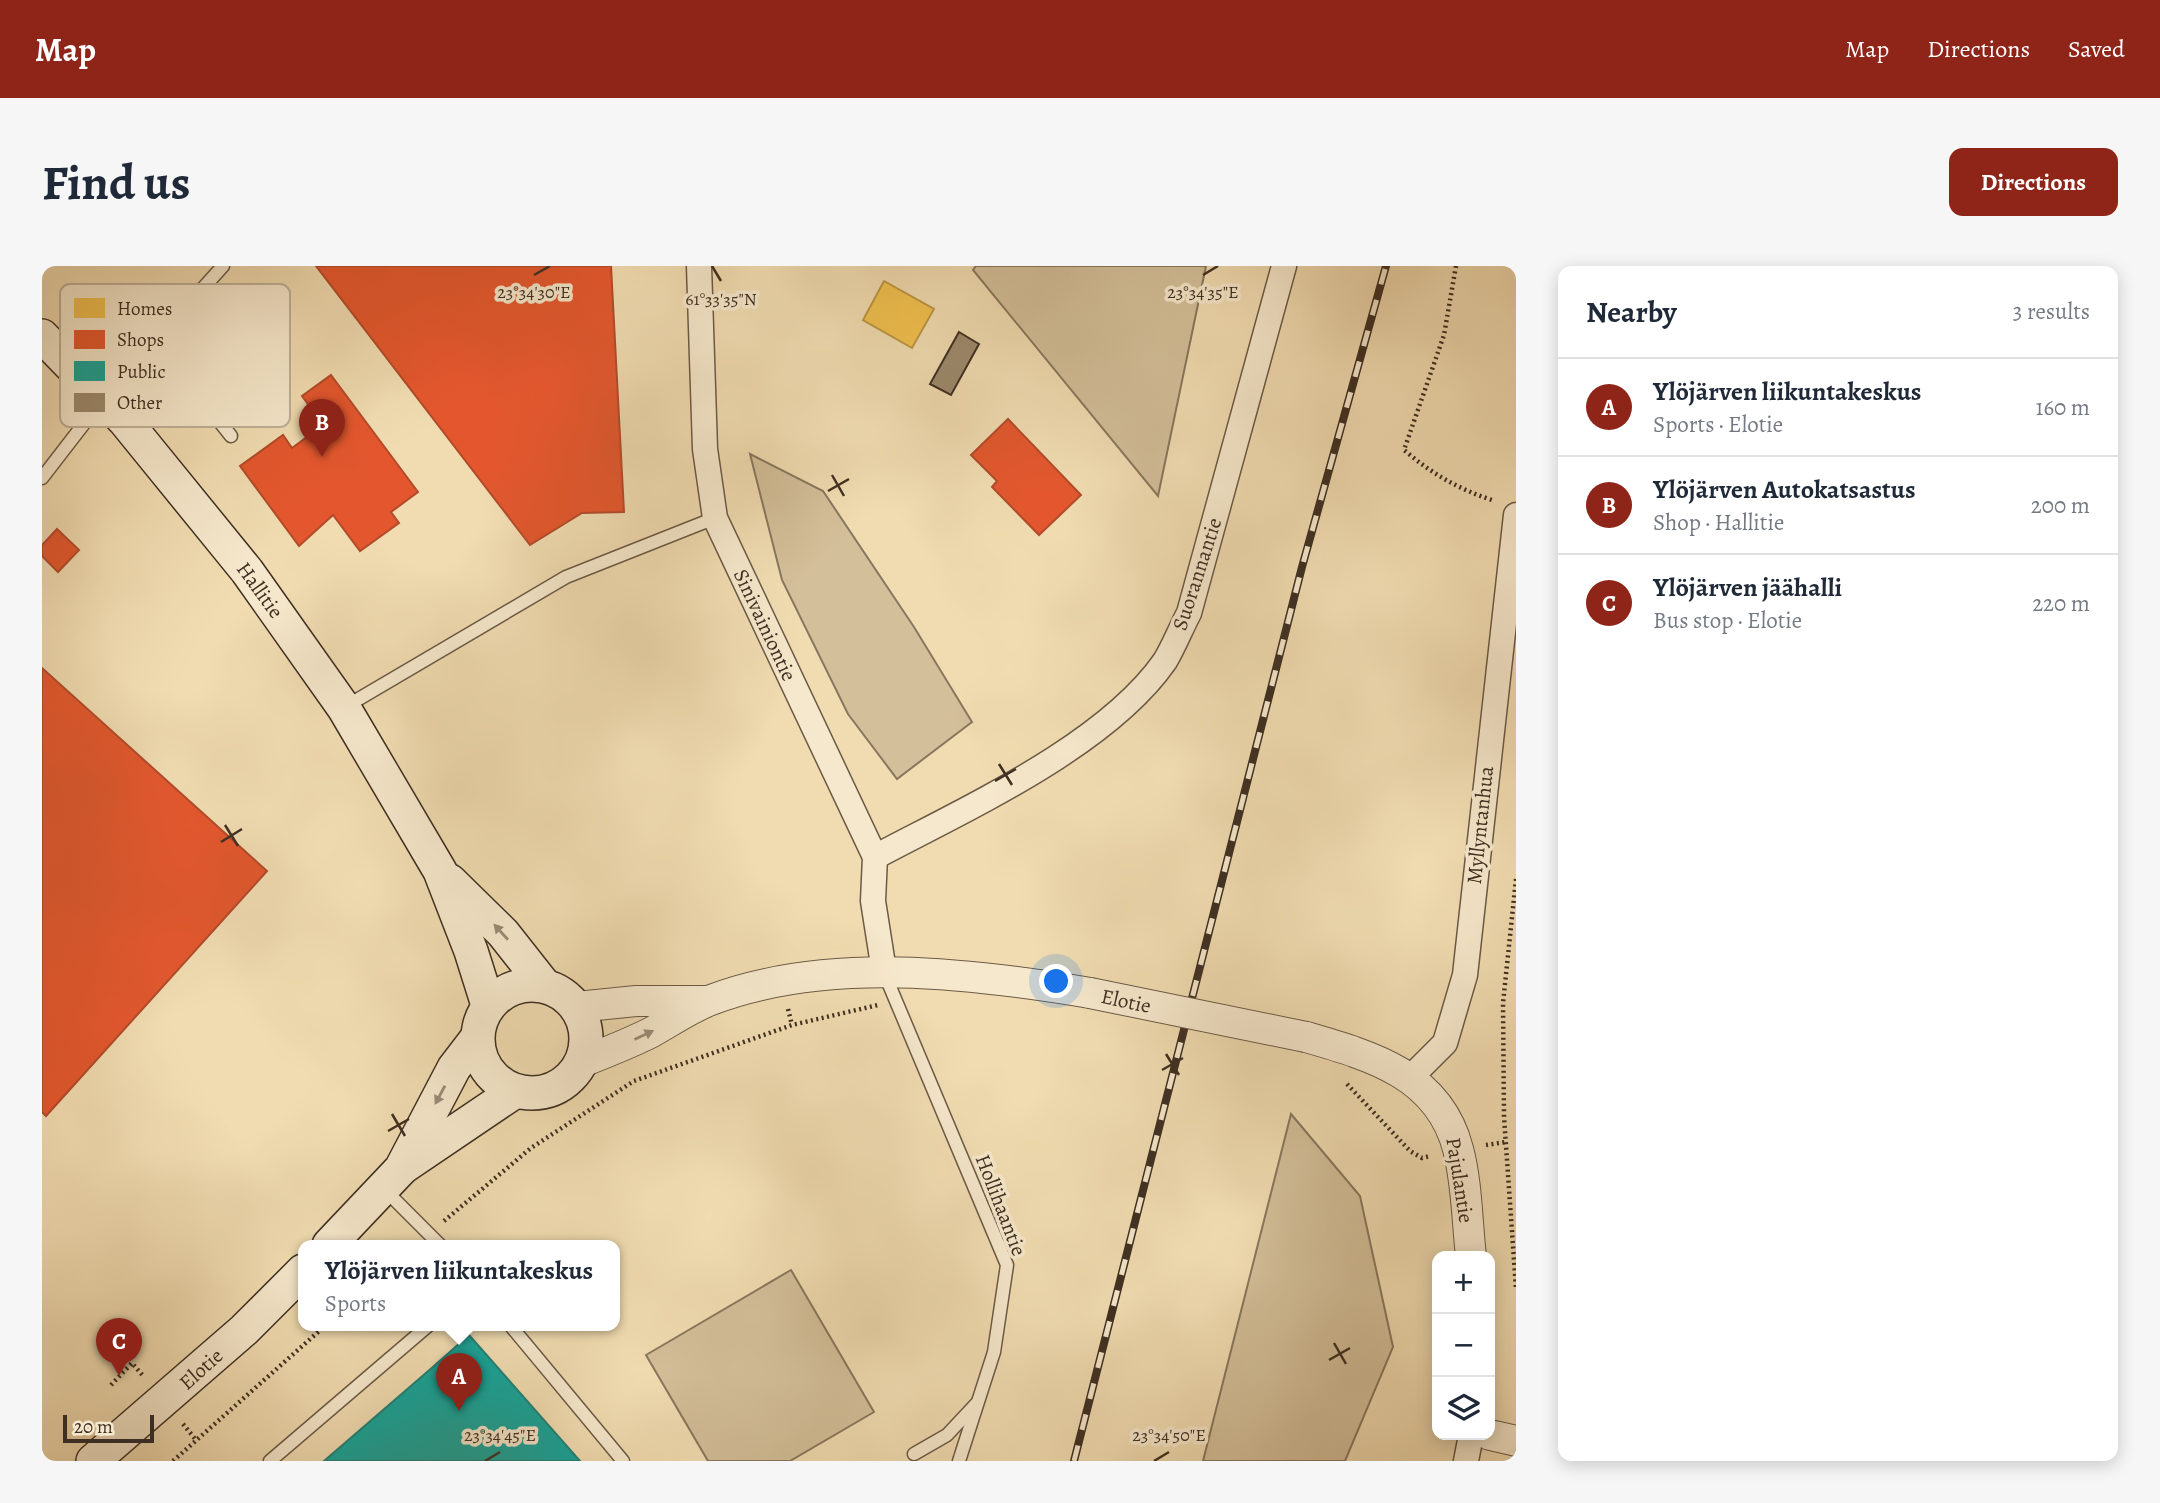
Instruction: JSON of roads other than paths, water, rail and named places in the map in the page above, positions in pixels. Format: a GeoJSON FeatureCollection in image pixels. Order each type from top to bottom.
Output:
{"type":"FeatureCollection","features":[{"type":"Feature","properties":{"kind":"main road","name":"Hallitie"},"geometry":{"type":"LineString","coordinates":[[42,336],[60,355]]}},
{"type":"Feature","properties":{"kind":"main road","name":"Hallitie"},"geometry":{"type":"LineString","coordinates":[[130,427],[247,571],[344,708],[440,871],[471,951],[488,1005]]}},
{"type":"Feature","properties":{"kind":"main road","name":"Hallitie"},"geometry":{"type":"LineString","coordinates":[[440,871],[503,933],[544,985]]}},
{"type":"Feature","properties":{"kind":"main road"},"geometry":{"type":"LineString","coordinates":[[524,985],[544,985],[557,990],[577,1007],[587,1034],[582,1062],[573,1076],[553,1090],[530,1094],[514,1092],[486,1071],[477,1038],[480,1021],[488,1005],[504,992],[524,985]]}},
{"type":"Feature","properties":{"kind":"main road"},"geometry":{"type":"LineString","coordinates":[[393,1179],[454,1068],[477,1038]]}},
{"type":"Feature","properties":{"kind":"main road"},"geometry":{"type":"LineString","coordinates":[[334,1240],[393,1179],[514,1092]]}},
{"type":"Feature","properties":{"kind":"main road","name":"Elotie"},"geometry":{"type":"LineString","coordinates":[[93,1461],[244,1330],[298,1276]]}},
{"type":"Feature","properties":{"kind":"street","name":"Sinivainiontie"},"geometry":{"type":"LineString","coordinates":[[699,266],[705,449],[715,518],[875,857],[873,901],[884,971]]}},
{"type":"Feature","properties":{"kind":"street","name":"Suorannantie"},"geometry":{"type":"LineString","coordinates":[[875,857],[1014,783],[1076,744],[1129,699],[1164,661],[1189,613],[1284,266]]}},
{"type":"Feature","properties":{"kind":"street","name":"Myllyntanhua"},"geometry":{"type":"LineString","coordinates":[[1411,1077],[1446,1044],[1465,975],[1510,509]]}},
{"type":"Feature","properties":{"kind":"street","name":"Elotie"},"geometry":{"type":"LineString","coordinates":[[577,1007],[636,1002],[709,1001],[809,977],[884,971],[1035,984],[1090,993],[1306,1037],[1350,1049],[1411,1077]]}},
{"type":"Feature","properties":{"kind":"street","name":"Elotie"},"geometry":{"type":"LineString","coordinates":[[582,1062],[648,1034],[709,1001]]}},
{"type":"Feature","properties":{"kind":"street","name":"Pajulantie"},"geometry":{"type":"LineString","coordinates":[[1411,1077],[1436,1101],[1451,1127],[1459,1151],[1470,1251]]}},
{"type":"Feature","properties":{"kind":"street"},"geometry":{"type":"LineString","coordinates":[[1495,1435],[1516,1441]]}},
{"type":"Feature","properties":{"kind":"street"},"geometry":{"type":"LineString","coordinates":[[1465,1461],[1470,1440]]}},
{"type":"Feature","properties":{"kind":"lane"},"geometry":{"type":"LineString","coordinates":[[208,284],[223,266]]}},
{"type":"Feature","properties":{"kind":"lane"},"geometry":{"type":"LineString","coordinates":[[42,478],[81,427]]}},
{"type":"Feature","properties":{"kind":"lane"},"geometry":{"type":"LineString","coordinates":[[225,427],[232,436]]}},
{"type":"Feature","properties":{"kind":"lane"},"geometry":{"type":"LineString","coordinates":[[344,708],[566,577],[715,518]]}},
{"type":"Feature","properties":{"kind":"lane","name":"Hollihaantie"},"geometry":{"type":"LineString","coordinates":[[884,971],[1007,1265],[994,1352],[958,1461]]}},
{"type":"Feature","properties":{"kind":"lane"},"geometry":{"type":"LineString","coordinates":[[393,1179],[435,1240]]}},
{"type":"Feature","properties":{"kind":"lane"},"geometry":{"type":"LineString","coordinates":[[270,1461],[422,1331]]}},
{"type":"Feature","properties":{"kind":"lane"},"geometry":{"type":"LineString","coordinates":[[515,1331],[623,1461]]}},
{"type":"Feature","properties":{"kind":"lane"},"geometry":{"type":"LineString","coordinates":[[914,1454],[947,1435],[978,1401]]}},
{"type":"Feature","properties":{"kind":"railway"},"geometry":{"type":"LineString","coordinates":[[1074,1461],[1302,567],[1386,266]]}},
{"type":"Feature","properties":{"kind":"place","name":"Ylöjärven Autokatsastus"},"geometry":{"type":"Point","coordinates":[322,457]}},
{"type":"Feature","properties":{"kind":"place","name":"Ylöjärven jäähalli"},"geometry":{"type":"Point","coordinates":[119,1376]}},
{"type":"Feature","properties":{"kind":"place","name":"Ylöjärven liikuntakeskus"},"geometry":{"type":"Point","coordinates":[459,1411]}}]}
